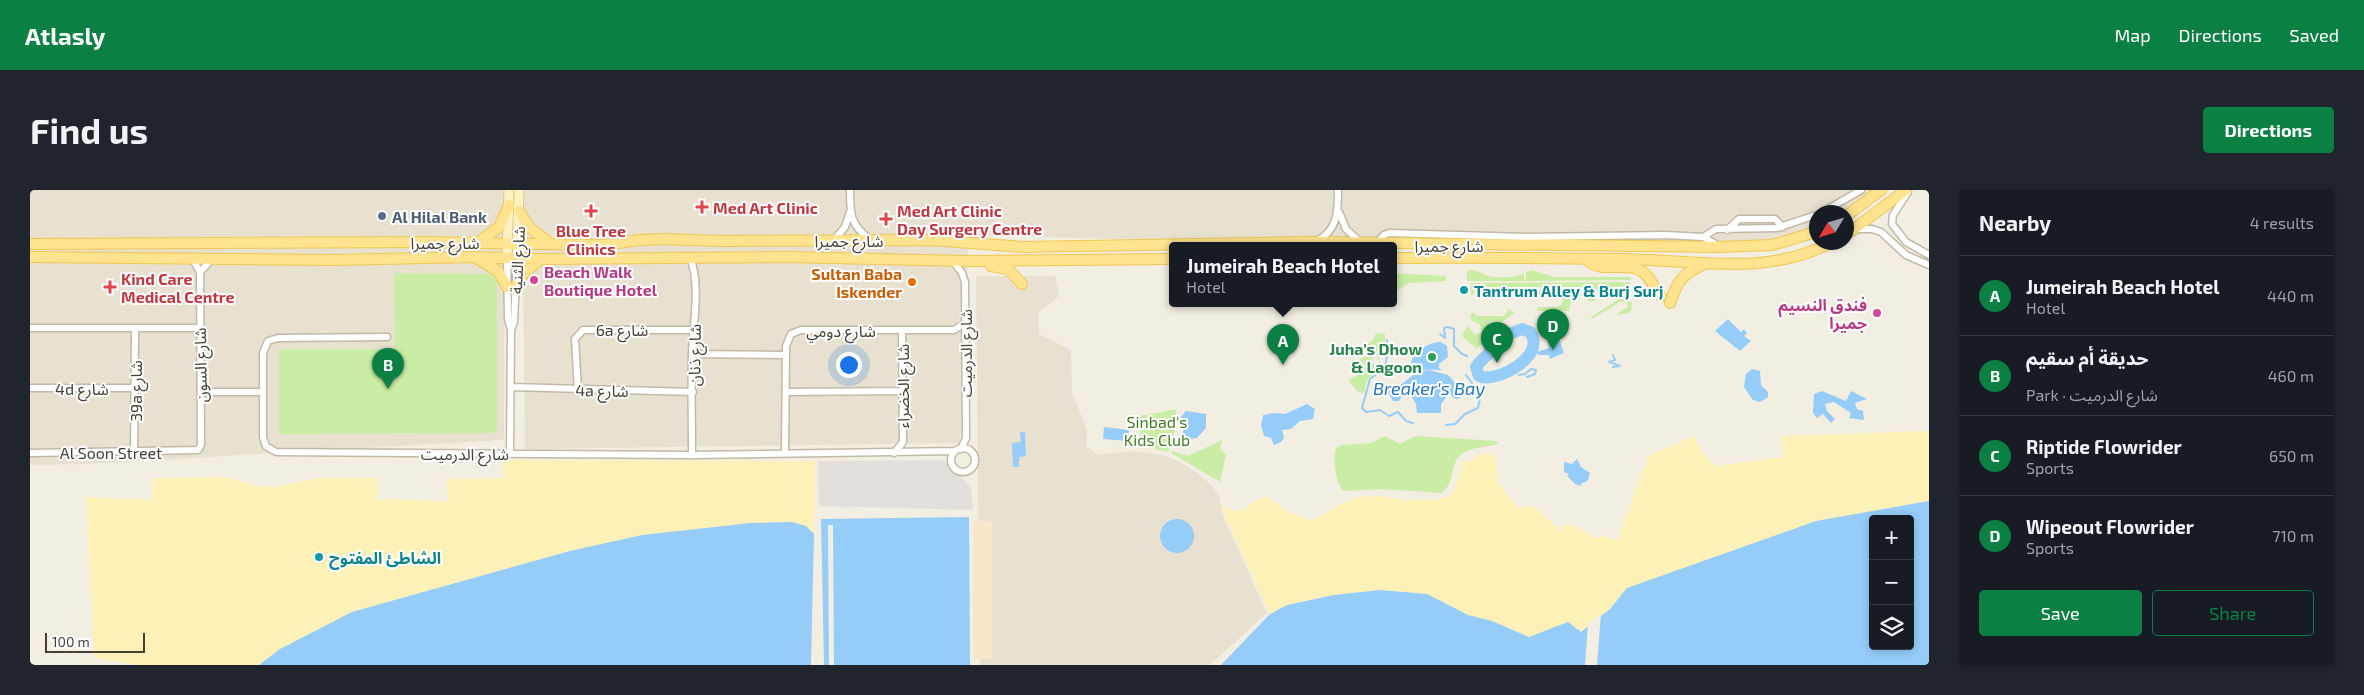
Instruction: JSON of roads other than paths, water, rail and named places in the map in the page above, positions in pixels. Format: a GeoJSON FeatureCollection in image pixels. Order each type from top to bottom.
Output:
{"type":"FeatureCollection","features":[{"type":"Feature","properties":{"kind":"main road","name":"شارع الثنية"},"geometry":{"type":"LineString","coordinates":[[509,190],[513,243]]}},
{"type":"Feature","properties":{"kind":"main road","name":"شارع الثنية"},"geometry":{"type":"LineString","coordinates":[[512,258],[519,211],[518,190]]}},
{"type":"Feature","properties":{"kind":"main road"},"geometry":{"type":"LineString","coordinates":[[1854,210],[1881,190]]}},
{"type":"Feature","properties":{"kind":"main road"},"geometry":{"type":"LineString","coordinates":[[1856,229],[1908,190]]}},
{"type":"Feature","properties":{"kind":"main road"},"geometry":{"type":"LineString","coordinates":[[478,242],[498,227],[509,205]]}},
{"type":"Feature","properties":{"kind":"main road"},"geometry":{"type":"LineString","coordinates":[[519,211],[530,228],[551,244]]}},
{"type":"Feature","properties":{"kind":"main road","name":"شارع جميرا"},"geometry":{"type":"LineString","coordinates":[[1397,244],[1720,247],[1782,243],[1809,234]]}},
{"type":"Feature","properties":{"kind":"main road","name":"شارع جميرا"},"geometry":{"type":"LineString","coordinates":[[30,244],[478,242],[603,245],[659,239],[719,241],[933,240],[1006,246],[1063,247],[1169,245]]}},
{"type":"Feature","properties":{"kind":"main road"},"geometry":{"type":"LineString","coordinates":[[966,261],[978,255],[1002,254],[1006,251],[1006,246]]}},
{"type":"Feature","properties":{"kind":"main road"},"geometry":{"type":"LineString","coordinates":[[1660,246],[1661,254],[1655,258],[1592,256],[1586,259],[1594,265],[1630,267],[1641,271],[1666,300],[1680,279],[1706,263]]}},
{"type":"Feature","properties":{"kind":"main road"},"geometry":{"type":"LineString","coordinates":[[1674,261],[1672,256],[1676,253],[1742,252],[1750,246]]}},
{"type":"Feature","properties":{"kind":"main road"},"geometry":{"type":"LineString","coordinates":[[1022,260],[1027,253],[1051,252],[1063,247]]}},
{"type":"Feature","properties":{"kind":"main road","name":"شارع جميرا"},"geometry":{"type":"LineString","coordinates":[[1397,258],[1674,261],[1736,266],[1761,264],[1800,256],[1814,250]]}},
{"type":"Feature","properties":{"kind":"main road","name":"شارع جميرا"},"geometry":{"type":"LineString","coordinates":[[30,257],[191,257],[212,259],[333,260],[475,257],[541,259],[690,257],[966,261],[1169,259]]}},
{"type":"Feature","properties":{"kind":"main road"},"geometry":{"type":"LineString","coordinates":[[475,257],[498,271],[511,288],[523,274],[541,259]]}},
{"type":"Feature","properties":{"kind":"main road"},"geometry":{"type":"LineString","coordinates":[[1149,259],[1159,268]]}},
{"type":"Feature","properties":{"kind":"main road"},"geometry":{"type":"LineString","coordinates":[[966,261],[974,264],[1006,268],[1013,272],[1022,284]]}},
{"type":"Feature","properties":{"kind":"street"},"geometry":{"type":"LineString","coordinates":[[834,240],[845,227],[850,211],[850,190]]}},
{"type":"Feature","properties":{"kind":"street"},"geometry":{"type":"LineString","coordinates":[[1312,242],[1330,231],[1338,211],[1338,190]]}},
{"type":"Feature","properties":{"kind":"street"},"geometry":{"type":"LineString","coordinates":[[1835,205],[1861,190]]}},
{"type":"Feature","properties":{"kind":"street"},"geometry":{"type":"LineString","coordinates":[[1908,190],[1893,215],[1892,224],[1906,242],[1929,255]]}},
{"type":"Feature","properties":{"kind":"street"},"geometry":{"type":"LineString","coordinates":[[850,211],[856,226],[870,240]]}},
{"type":"Feature","properties":{"kind":"street"},"geometry":{"type":"LineString","coordinates":[[1338,211],[1346,230],[1360,242]]}},
{"type":"Feature","properties":{"kind":"street"},"geometry":{"type":"LineString","coordinates":[[1703,237],[1712,230],[1766,230],[1783,227],[1809,218]]}},
{"type":"Feature","properties":{"kind":"street"},"geometry":{"type":"LineString","coordinates":[[1727,230],[1741,219],[1775,219],[1783,227]]}},
{"type":"Feature","properties":{"kind":"street"},"geometry":{"type":"LineString","coordinates":[[1856,229],[1879,231],[1906,255],[1929,265]]}},
{"type":"Feature","properties":{"kind":"street"},"geometry":{"type":"LineString","coordinates":[[1377,242],[1389,233],[1526,237],[1666,236],[1703,237],[1715,242],[1720,247]]}},
{"type":"Feature","properties":{"kind":"street"},"geometry":{"type":"LineString","coordinates":[[191,257],[200,272],[212,259]]}},
{"type":"Feature","properties":{"kind":"street","name":"شارع ذنان"},"geometry":{"type":"LineString","coordinates":[[690,257],[694,270],[692,455]]}},
{"type":"Feature","properties":{"kind":"street","name":"شارع الثنية"},"geometry":{"type":"LineString","coordinates":[[510,453],[511,330],[514,322],[511,288],[512,258]]}},
{"type":"Feature","properties":{"kind":"street","name":"شارع الدرميت"},"geometry":{"type":"LineString","coordinates":[[951,462],[966,438],[964,279],[952,260]]}},
{"type":"Feature","properties":{"kind":"street","name":"شارع السون"},"geometry":{"type":"LineString","coordinates":[[193,452],[198,450],[201,445],[200,272]]}},
{"type":"Feature","properties":{"kind":"street"},"geometry":{"type":"LineString","coordinates":[[965,323],[954,330],[965,337]]}},
{"type":"Feature","properties":{"kind":"street"},"geometry":{"type":"LineString","coordinates":[[30,328],[200,328]]}},
{"type":"Feature","properties":{"kind":"street","name":"39a شارع"},"geometry":{"type":"LineString","coordinates":[[134,453],[135,328]]}},
{"type":"Feature","properties":{"kind":"street","name":"6a شارع"},"geometry":{"type":"LineString","coordinates":[[578,390],[575,339],[583,330],[694,330]]}},
{"type":"Feature","properties":{"kind":"street","name":"شارع دومي"},"geometry":{"type":"LineString","coordinates":[[786,453],[787,339],[798,330],[954,330]]}},
{"type":"Feature","properties":{"kind":"street","name":"شارع الخضراء"},"geometry":{"type":"LineString","coordinates":[[894,454],[903,442],[902,330]]}},
{"type":"Feature","properties":{"kind":"street","name":"شارع الدرميت"},"geometry":{"type":"LineString","coordinates":[[387,337],[271,339],[264,348],[264,442],[266,446],[273,451],[692,455],[786,453],[894,454],[968,450],[973,455],[974,461],[972,468],[961,472],[955,469],[951,462],[938,456],[900,456],[894,454]]}},
{"type":"Feature","properties":{"kind":"street"},"geometry":{"type":"LineString","coordinates":[[692,354],[786,355]]}},
{"type":"Feature","properties":{"kind":"street","name":"4a شارع"},"geometry":{"type":"LineString","coordinates":[[511,387],[693,392]]}},
{"type":"Feature","properties":{"kind":"street","name":"4d شارع"},"geometry":{"type":"LineString","coordinates":[[30,388],[135,388]]}},
{"type":"Feature","properties":{"kind":"street"},"geometry":{"type":"LineString","coordinates":[[786,392],[902,391]]}},
{"type":"Feature","properties":{"kind":"street"},"geometry":{"type":"LineString","coordinates":[[201,392],[263,392]]}},
{"type":"Feature","properties":{"kind":"street","name":"شارع الخضراء"},"geometry":{"type":"LineString","coordinates":[[903,442],[912,452]]}},
{"type":"Feature","properties":{"kind":"street","name":"Al Soon Street"},"geometry":{"type":"LineString","coordinates":[[30,453],[193,452]]}},
{"type":"Feature","properties":{"kind":"water"},"geometry":{"type":"Polygon","coordinates":[[[1728,319],[1741,332],[1744,329],[1747,333],[1744,336],[1751,341],[1740,351],[1715,331],[1728,319]]]}},
{"type":"Feature","properties":{"kind":"water"},"geometry":{"type":"Polygon","coordinates":[[[1559,338],[1564,353],[1550,359],[1549,355],[1538,355],[1537,352],[1549,348],[1548,343],[1559,338]]]}},
{"type":"Feature","properties":{"kind":"water","name":"Juha’s Dhow & Lagoon"},"geometry":{"type":"Polygon","coordinates":[[[1441,342],[1447,346],[1448,357],[1439,364],[1439,368],[1443,371],[1411,369],[1413,358],[1420,350],[1430,344],[1441,342]]]}},
{"type":"Feature","properties":{"kind":"water"},"geometry":{"type":"Polygon","coordinates":[[[1752,369],[1760,371],[1761,385],[1768,392],[1768,397],[1760,402],[1753,400],[1744,387],[1746,374],[1752,369]]]}},
{"type":"Feature","properties":{"kind":"water","name":"Breaker's Bay"},"geometry":{"type":"Polygon","coordinates":[[[1429,370],[1448,375],[1463,391],[1462,396],[1458,399],[1453,398],[1450,393],[1441,404],[1441,413],[1417,413],[1416,404],[1408,391],[1405,391],[1399,401],[1393,401],[1388,392],[1391,387],[1399,386],[1417,372],[1429,370]]]}},
{"type":"Feature","properties":{"kind":"water"},"geometry":{"type":"Polygon","coordinates":[[[1822,391],[1846,401],[1851,391],[1867,399],[1855,403],[1857,409],[1863,411],[1864,420],[1849,418],[1851,413],[1834,402],[1825,404],[1827,411],[1835,419],[1831,423],[1823,414],[1817,418],[1813,413],[1814,394],[1822,391]]]}},
{"type":"Feature","properties":{"kind":"water"},"geometry":{"type":"Polygon","coordinates":[[[1307,404],[1315,409],[1313,419],[1300,421],[1291,429],[1282,430],[1284,438],[1281,442],[1274,445],[1271,438],[1264,436],[1261,425],[1263,415],[1285,414],[1307,404]]]}},
{"type":"Feature","properties":{"kind":"water"},"geometry":{"type":"Polygon","coordinates":[[[1186,411],[1206,414],[1206,428],[1197,438],[1186,440],[1182,436],[1184,427],[1181,417],[1186,411]]]}},
{"type":"Feature","properties":{"kind":"water"},"geometry":{"type":"Polygon","coordinates":[[[1104,427],[1129,430],[1128,441],[1103,439],[1104,427]]]}},
{"type":"Feature","properties":{"kind":"water"},"geometry":{"type":"Polygon","coordinates":[[[1020,432],[1025,432],[1026,456],[1019,457],[1019,467],[1013,467],[1012,443],[1021,442],[1020,432]]]}},
{"type":"Feature","properties":{"kind":"water"},"geometry":{"type":"Polygon","coordinates":[[[1577,459],[1581,467],[1590,473],[1588,480],[1584,483],[1582,482],[1581,486],[1575,484],[1567,476],[1569,474],[1564,472],[1564,462],[1572,464],[1577,459]]]}},
{"type":"Feature","properties":{"kind":"water"},"geometry":{"type":"Polygon","coordinates":[[[1929,501],[1929,665],[1221,665],[1270,614],[1287,605],[1334,595],[1380,590],[1427,594],[1468,615],[1492,621],[1529,637],[1568,622],[1581,632],[1610,609],[1627,588],[1816,521],[1929,501]]]}},
{"type":"Feature","properties":{"kind":"water"},"geometry":{"type":"Polygon","coordinates":[[[969,517],[970,665],[824,665],[821,519],[969,517]]]}},
{"type":"Feature","properties":{"kind":"water"},"geometry":{"type":"Polygon","coordinates":[[[1177,519],[1184,520],[1189,524],[1193,529],[1193,543],[1189,548],[1184,552],[1177,553],[1170,552],[1165,548],[1161,543],[1160,536],[1161,529],[1165,524],[1170,520],[1177,519]]]}},
{"type":"Feature","properties":{"kind":"water"},"geometry":{"type":"Polygon","coordinates":[[[792,522],[806,526],[814,534],[811,665],[259,665],[280,649],[352,612],[570,551],[642,535],[751,523],[792,522]]]}},
{"type":"Feature","properties":{"kind":"waterway"},"geometry":{"type":"LineString","coordinates":[[1440,334],[1445,338],[1444,328],[1454,329],[1454,346],[1467,356]]}},
{"type":"Feature","properties":{"kind":"waterway"},"geometry":{"type":"LineString","coordinates":[[1522,329],[1530,332],[1534,341],[1532,351],[1526,359],[1517,366],[1496,376],[1479,376],[1476,367],[1479,363],[1509,334],[1522,329]]}},
{"type":"Feature","properties":{"kind":"waterway"},"geometry":{"type":"LineString","coordinates":[[1387,340],[1386,363],[1370,379],[1362,408],[1366,412],[1380,410],[1389,416],[1398,412],[1406,421],[1413,423]]}},
{"type":"Feature","properties":{"kind":"waterway"},"geometry":{"type":"LineString","coordinates":[[1613,355],[1615,360],[1609,362],[1620,366],[1613,367]]}},
{"type":"Feature","properties":{"kind":"waterway"},"geometry":{"type":"LineString","coordinates":[[1519,375],[1525,374],[1531,369],[1536,370]]}},
{"type":"Feature","properties":{"kind":"waterway"},"geometry":{"type":"LineString","coordinates":[[1527,377],[1535,374],[1536,370]]}},
{"type":"Feature","properties":{"kind":"waterway"},"geometry":{"type":"LineString","coordinates":[[1466,375],[1472,383]]}},
{"type":"Feature","properties":{"kind":"waterway"},"geometry":{"type":"LineString","coordinates":[[1446,425],[1455,424],[1465,414],[1478,408],[1480,398],[1476,387]]}},
{"type":"Feature","properties":{"kind":"place","name":"Med Art Clinic"},"geometry":{"type":"Point","coordinates":[702,207]}},
{"type":"Feature","properties":{"kind":"place","name":"Blue Tree Clinics"},"geometry":{"type":"Point","coordinates":[591,211]}},
{"type":"Feature","properties":{"kind":"place","name":"Al Hilal Bank"},"geometry":{"type":"Point","coordinates":[382,216]}},
{"type":"Feature","properties":{"kind":"place","name":"Med Art Clinic Day Surgery Centre"},"geometry":{"type":"Point","coordinates":[886,219]}},
{"type":"Feature","properties":{"kind":"place","name":"Beach Walk Boutique Hotel"},"geometry":{"type":"Point","coordinates":[534,280]}},
{"type":"Feature","properties":{"kind":"place","name":"Sultan Baba Iskender"},"geometry":{"type":"Point","coordinates":[912,282]}},
{"type":"Feature","properties":{"kind":"place","name":"Kind Care Medical Centre"},"geometry":{"type":"Point","coordinates":[110,287]}},
{"type":"Feature","properties":{"kind":"place","name":"Tantrum Alley & Burj Surj"},"geometry":{"type":"Point","coordinates":[1464,290]}},
{"type":"Feature","properties":{"kind":"place","name":"فندق النسيم جميرا"},"geometry":{"type":"Point","coordinates":[1877,313]}},
{"type":"Feature","properties":{"kind":"place","name":"Wipeout Flowrider"},"geometry":{"type":"Point","coordinates":[1553,350]}},
{"type":"Feature","properties":{"kind":"place","name":"Juha’s Dhow & Lagoon"},"geometry":{"type":"Point","coordinates":[1432,357]}},
{"type":"Feature","properties":{"kind":"place","name":"Riptide Flowrider"},"geometry":{"type":"Point","coordinates":[1497,363]}},
{"type":"Feature","properties":{"kind":"place","name":"Jumeirah Beach Hotel"},"geometry":{"type":"Point","coordinates":[1283,365]}},
{"type":"Feature","properties":{"kind":"place","name":"حديقة أم سقيم"},"geometry":{"type":"Point","coordinates":[388,389]}},
{"type":"Feature","properties":{"kind":"place","name":"الشاطئ المفتوح"},"geometry":{"type":"Point","coordinates":[319,557]}},
{"type":"Feature","properties":{"kind":"park label","name":"Sinbad's Kids Club"},"geometry":{"type":"Point","coordinates":[1157,430]}}]}
